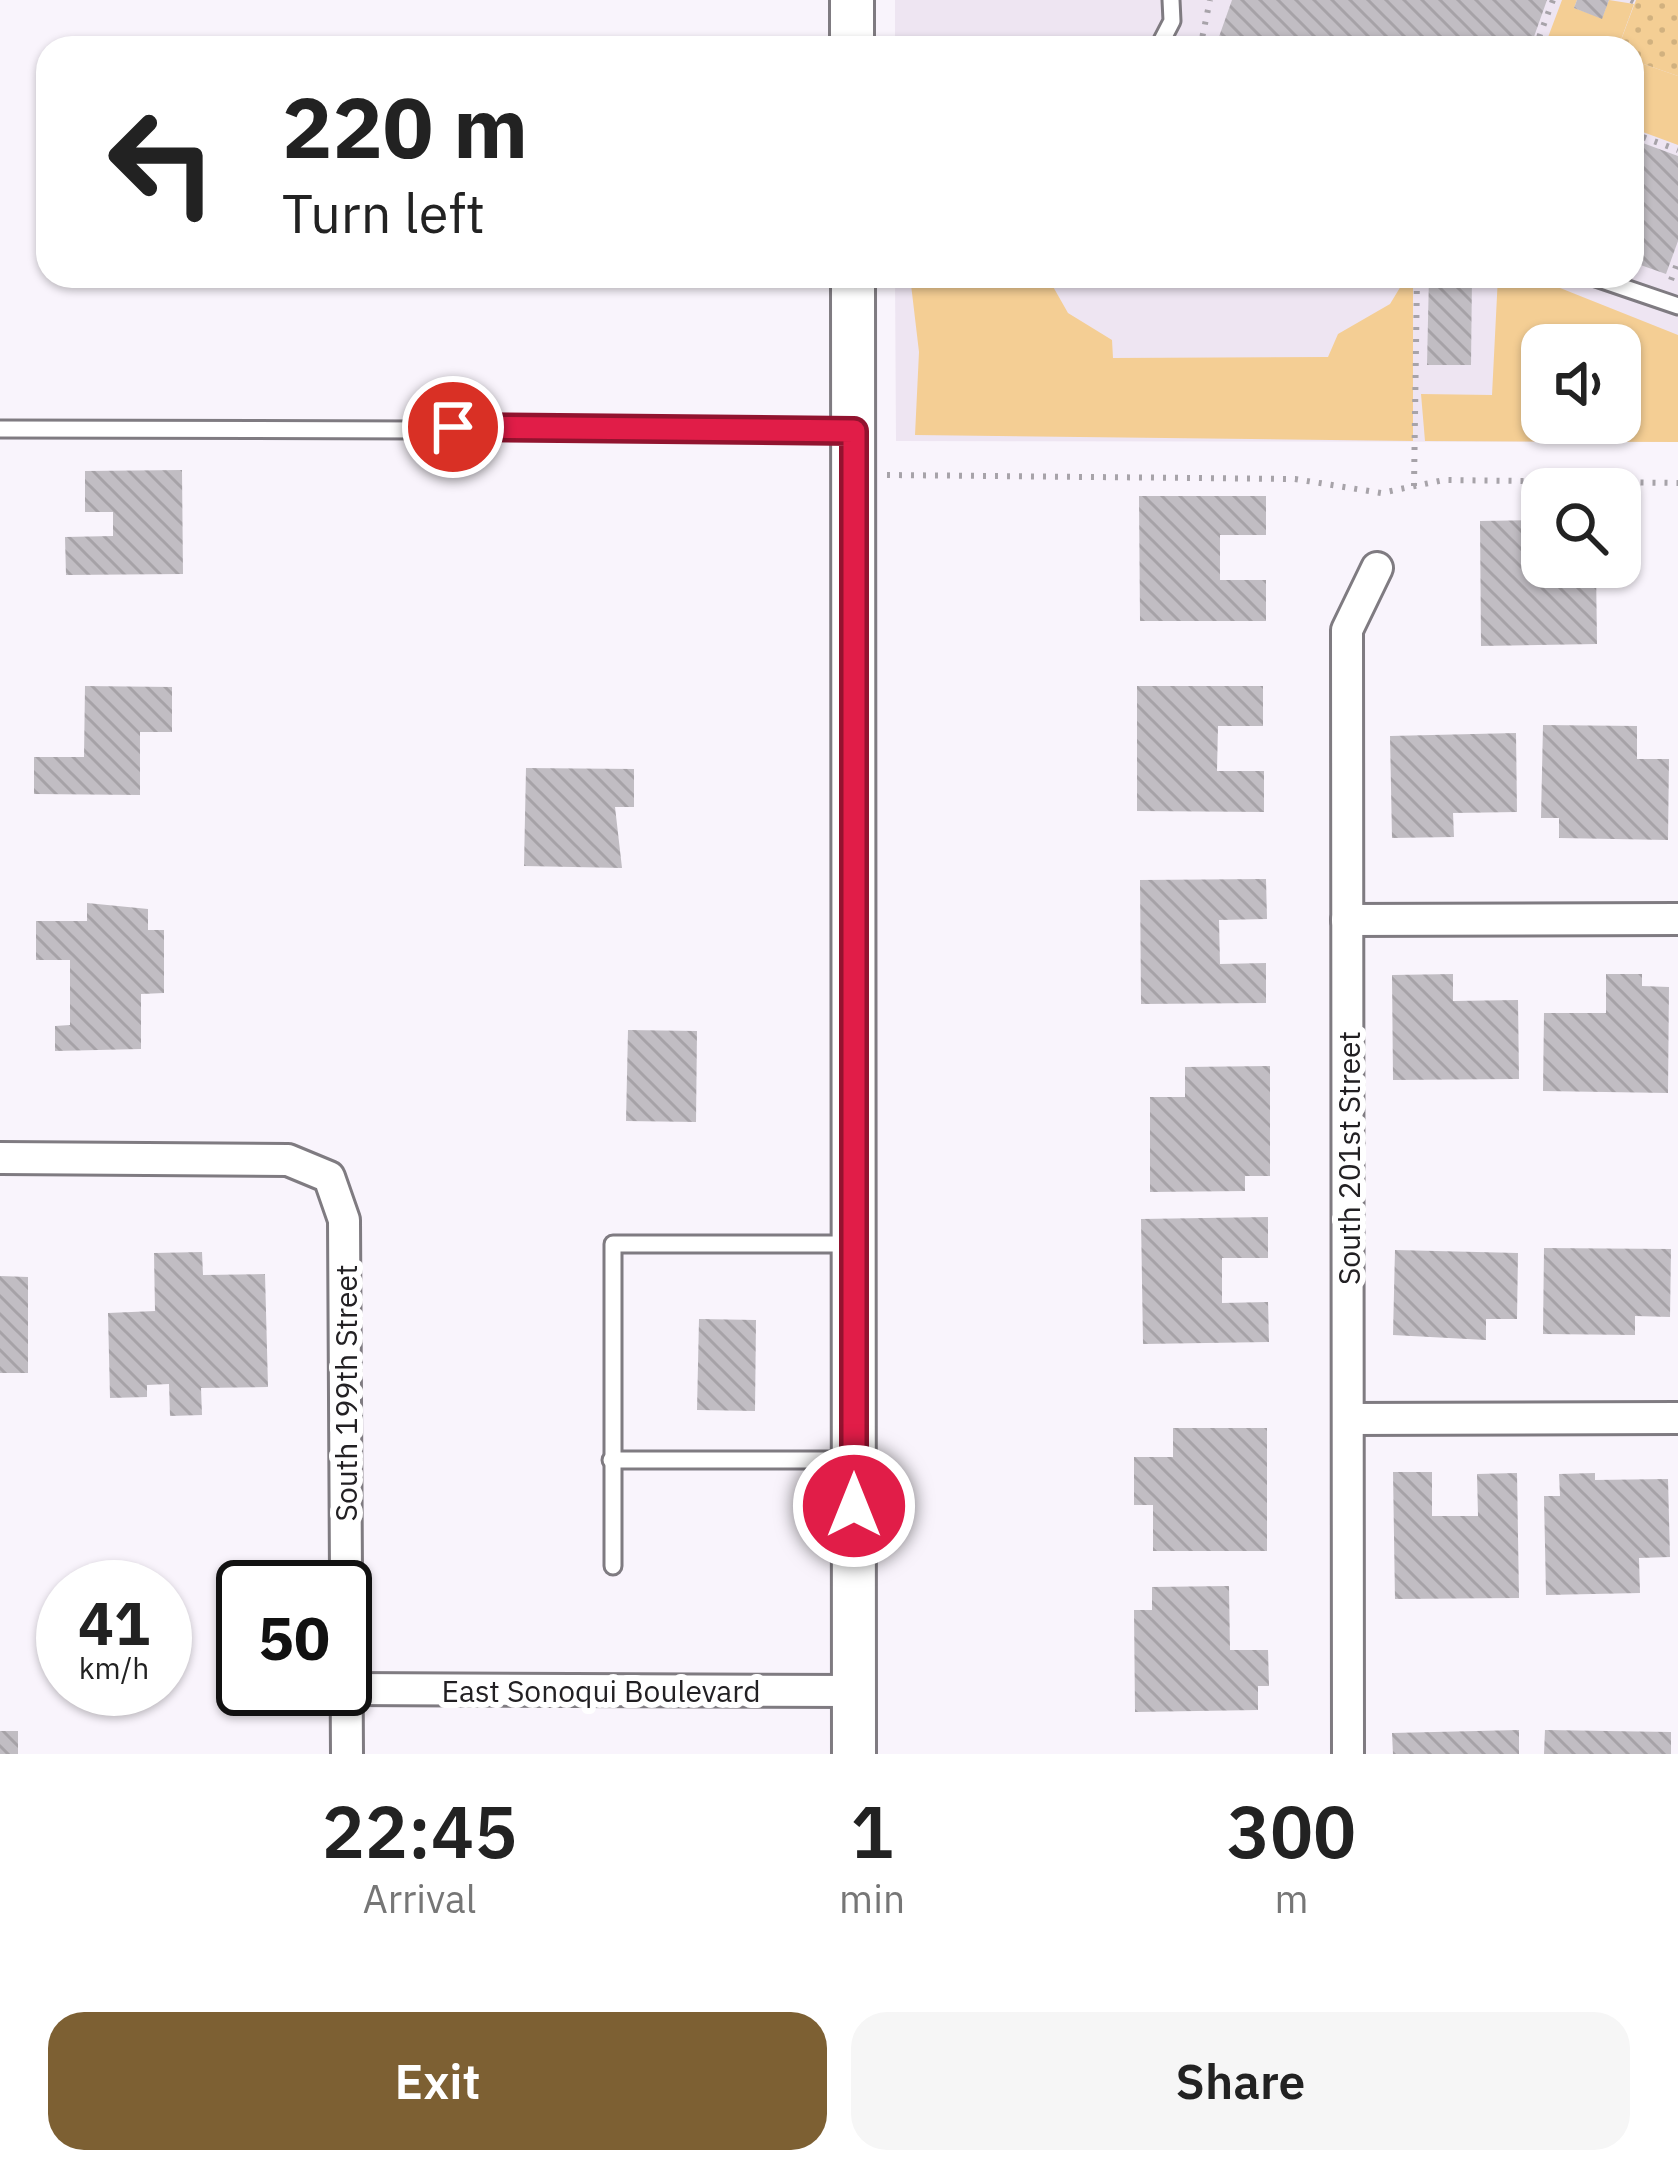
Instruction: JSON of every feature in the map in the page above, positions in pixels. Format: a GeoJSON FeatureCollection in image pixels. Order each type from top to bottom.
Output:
{"type":"FeatureCollection","features":[{"type":"Feature","properties":{"kind":"main road"},"geometry":{"type":"LineString","coordinates":[[852,0],[852,36]]}},
{"type":"Feature","properties":{"kind":"main road"},"geometry":{"type":"LineString","coordinates":[[853,288],[854,1754]]}},
{"type":"Feature","properties":{"kind":"street","name":"South 201st Street"},"geometry":{"type":"LineString","coordinates":[[1348,1754],[1348,630],[1377,568]]}},
{"type":"Feature","properties":{"kind":"street"},"geometry":{"type":"LineString","coordinates":[[1348,920],[1678,920]]}},
{"type":"Feature","properties":{"kind":"street","name":"South 199th Street"},"geometry":{"type":"LineString","coordinates":[[0,1159],[288,1160],[329,1178],[344,1220],[346,1560]]}},
{"type":"Feature","properties":{"kind":"street"},"geometry":{"type":"LineString","coordinates":[[1348,1419],[1678,1418]]}},
{"type":"Feature","properties":{"kind":"street","name":"East Sonoqui Boulevard"},"geometry":{"type":"LineString","coordinates":[[372,1690],[854,1690]]}},
{"type":"Feature","properties":{"kind":"street","name":"South 199th Street"},"geometry":{"type":"LineString","coordinates":[[347,1716],[347,1754]]}},
{"type":"Feature","properties":{"kind":"lane"},"geometry":{"type":"LineString","coordinates":[[1164,36],[1172,21],[1171,0]]}},
{"type":"Feature","properties":{"kind":"lane"},"geometry":{"type":"LineString","coordinates":[[1625,288],[1678,306]]}},
{"type":"Feature","properties":{"kind":"lane"},"geometry":{"type":"LineString","coordinates":[[0,429],[854,431]]}},
{"type":"Feature","properties":{"kind":"lane"},"geometry":{"type":"LineString","coordinates":[[613,1566],[613,1244],[854,1244]]}},
{"type":"Feature","properties":{"kind":"lane"},"geometry":{"type":"LineString","coordinates":[[611,1460],[854,1460]]}},
{"type":"Feature","properties":{"kind":"path"},"geometry":{"type":"LineString","coordinates":[[1202,36],[1210,0]]}},
{"type":"Feature","properties":{"kind":"path"},"geometry":{"type":"LineString","coordinates":[[1540,36],[1553,0]]}},
{"type":"Feature","properties":{"kind":"path"},"geometry":{"type":"LineString","coordinates":[[1644,137],[1678,150]]}},
{"type":"Feature","properties":{"kind":"path"},"geometry":{"type":"LineString","coordinates":[[1414,486],[1418,288]]}},
{"type":"Feature","properties":{"kind":"path"},"geometry":{"type":"LineString","coordinates":[[853,474],[1295,478],[1381,493],[1444,480],[1678,483]]}},
{"type":"Feature","properties":{"kind":"shaded area"},"geometry":{"type":"Polygon","coordinates":[[[895,0],[1678,0],[1678,442],[1641,442],[1641,324],[1521,324],[1521,442],[896,441],[895,288],[1644,288],[1644,36],[895,36],[895,0]]]}},
{"type":"Feature","properties":{"kind":"shaded area"},"geometry":{"type":"Polygon","coordinates":[[[1562,0],[1577,0],[1574,8],[1602,18],[1609,0],[1634,4],[1622,36],[1548,36],[1562,0]]]}},
{"type":"Feature","properties":{"kind":"shaded area"},"geometry":{"type":"Polygon","coordinates":[[[1636,0],[1678,0],[1678,76],[1644,64],[1644,36],[1622,36],[1636,0]]]}},
{"type":"Feature","properties":{"kind":"shaded area"},"geometry":{"type":"Polygon","coordinates":[[[1644,64],[1678,76],[1678,145],[1644,132],[1644,64]]]}},
{"type":"Feature","properties":{"kind":"shaded area"},"geometry":{"type":"Polygon","coordinates":[[[911,288],[1054,288],[1068,313],[1112,340],[1113,358],[1328,357],[1338,334],[1390,304],[1400,288],[1413,288],[1413,441],[915,435],[919,352],[911,288]]]}},
{"type":"Feature","properties":{"kind":"shaded area"},"geometry":{"type":"Polygon","coordinates":[[[1497,288],[1560,288],[1678,335],[1678,442],[1641,442],[1641,324],[1521,324],[1521,441],[1425,441],[1421,394],[1492,395],[1497,288]]]}},
{"type":"Feature","properties":{"kind":"building"},"geometry":{"type":"Polygon","coordinates":[[[1232,0],[1547,0],[1534,36],[1219,36],[1232,0]]]}},
{"type":"Feature","properties":{"kind":"building"},"geometry":{"type":"Polygon","coordinates":[[[1577,0],[1609,0],[1602,19],[1574,8],[1577,0]]]}},
{"type":"Feature","properties":{"kind":"building"},"geometry":{"type":"Polygon","coordinates":[[[1644,143],[1678,156],[1678,241],[1666,274],[1644,266],[1644,143]]]}},
{"type":"Feature","properties":{"kind":"building"},"geometry":{"type":"Polygon","coordinates":[[[1429,288],[1472,288],[1471,365],[1427,365],[1429,288]]]}},
{"type":"Feature","properties":{"kind":"building"},"geometry":{"type":"Polygon","coordinates":[[[182,470],[183,574],[66,575],[65,537],[113,536],[113,512],[85,512],[85,471],[182,470]]]}},
{"type":"Feature","properties":{"kind":"building"},"geometry":{"type":"Polygon","coordinates":[[[1139,496],[1266,496],[1266,535],[1220,535],[1220,580],[1266,580],[1266,621],[1140,621],[1139,496]]]}},
{"type":"Feature","properties":{"kind":"building"},"geometry":{"type":"Polygon","coordinates":[[[1521,520],[1521,588],[1596,588],[1597,644],[1481,646],[1480,521],[1521,520]]]}},
{"type":"Feature","properties":{"kind":"building"},"geometry":{"type":"Polygon","coordinates":[[[85,686],[172,687],[172,732],[140,732],[140,795],[34,794],[34,757],[84,757],[85,686]]]}},
{"type":"Feature","properties":{"kind":"building"},"geometry":{"type":"Polygon","coordinates":[[[1137,686],[1263,686],[1263,726],[1218,726],[1217,771],[1264,771],[1264,812],[1137,811],[1137,686]]]}},
{"type":"Feature","properties":{"kind":"building"},"geometry":{"type":"Polygon","coordinates":[[[1543,725],[1637,726],[1637,759],[1669,759],[1668,840],[1559,838],[1559,818],[1541,818],[1543,725]]]}},
{"type":"Feature","properties":{"kind":"building"},"geometry":{"type":"Polygon","coordinates":[[[1516,733],[1517,812],[1453,813],[1454,837],[1392,838],[1390,736],[1516,733]]]}},
{"type":"Feature","properties":{"kind":"building"},"geometry":{"type":"Polygon","coordinates":[[[526,768],[634,769],[634,807],[615,807],[622,868],[524,866],[526,768]]]}},
{"type":"Feature","properties":{"kind":"building"},"geometry":{"type":"Polygon","coordinates":[[[1266,879],[1267,919],[1219,920],[1220,964],[1266,963],[1266,1003],[1141,1004],[1140,880],[1266,879]]]}},
{"type":"Feature","properties":{"kind":"building"},"geometry":{"type":"Polygon","coordinates":[[[87,903],[148,909],[148,930],[164,930],[164,993],[141,994],[141,1049],[55,1051],[55,1026],[70,1025],[70,960],[36,960],[36,921],[87,921],[87,903]]]}},
{"type":"Feature","properties":{"kind":"building"},"geometry":{"type":"Polygon","coordinates":[[[1453,974],[1453,1001],[1518,1000],[1519,1079],[1393,1080],[1392,975],[1453,974]]]}},
{"type":"Feature","properties":{"kind":"building"},"geometry":{"type":"Polygon","coordinates":[[[1606,974],[1642,974],[1642,986],[1669,987],[1668,1093],[1543,1091],[1544,1013],[1606,1013],[1606,974]]]}},
{"type":"Feature","properties":{"kind":"building"},"geometry":{"type":"Polygon","coordinates":[[[628,1030],[697,1031],[696,1122],[626,1121],[628,1030]]]}},
{"type":"Feature","properties":{"kind":"building"},"geometry":{"type":"Polygon","coordinates":[[[1270,1066],[1270,1176],[1245,1176],[1245,1191],[1150,1192],[1150,1097],[1185,1097],[1185,1067],[1270,1066]]]}},
{"type":"Feature","properties":{"kind":"building"},"geometry":{"type":"Polygon","coordinates":[[[1268,1217],[1268,1258],[1222,1258],[1222,1303],[1268,1302],[1269,1342],[1143,1344],[1141,1219],[1268,1217]]]}},
{"type":"Feature","properties":{"kind":"building"},"geometry":{"type":"Polygon","coordinates":[[[1544,1248],[1671,1249],[1670,1317],[1635,1316],[1635,1335],[1543,1334],[1544,1248]]]}},
{"type":"Feature","properties":{"kind":"building"},"geometry":{"type":"Polygon","coordinates":[[[1395,1250],[1518,1253],[1517,1319],[1486,1319],[1486,1340],[1393,1335],[1395,1250]]]}},
{"type":"Feature","properties":{"kind":"building"},"geometry":{"type":"Polygon","coordinates":[[[202,1252],[203,1275],[265,1274],[268,1387],[201,1388],[202,1415],[170,1416],[169,1384],[147,1385],[147,1397],[110,1398],[108,1313],[155,1311],[154,1253],[202,1252]]]}},
{"type":"Feature","properties":{"kind":"building"},"geometry":{"type":"Polygon","coordinates":[[[0,1276],[28,1277],[28,1373],[0,1373],[0,1276]]]}},
{"type":"Feature","properties":{"kind":"building"},"geometry":{"type":"Polygon","coordinates":[[[699,1319],[756,1320],[755,1411],[697,1410],[699,1319]]]}},
{"type":"Feature","properties":{"kind":"building"},"geometry":{"type":"Polygon","coordinates":[[[1173,1428],[1267,1428],[1267,1551],[1153,1551],[1153,1505],[1134,1505],[1134,1457],[1173,1457],[1173,1428]]]}},
{"type":"Feature","properties":{"kind":"building"},"geometry":{"type":"Polygon","coordinates":[[[1393,1472],[1432,1472],[1432,1516],[1478,1516],[1477,1474],[1517,1473],[1519,1598],[1395,1599],[1393,1472]]]}},
{"type":"Feature","properties":{"kind":"building"},"geometry":{"type":"Polygon","coordinates":[[[1595,1473],[1595,1480],[1668,1479],[1670,1557],[1639,1558],[1640,1593],[1546,1595],[1544,1496],[1560,1496],[1559,1474],[1595,1473]]]}},
{"type":"Feature","properties":{"kind":"building"},"geometry":{"type":"Polygon","coordinates":[[[1229,1586],[1230,1650],[1268,1650],[1269,1686],[1258,1686],[1258,1710],[1135,1712],[1134,1610],[1152,1610],[1152,1587],[1229,1586]]]}},
{"type":"Feature","properties":{"kind":"building"},"geometry":{"type":"Polygon","coordinates":[[[1519,1730],[1519,1754],[1393,1754],[1392,1733],[1519,1730]]]}},
{"type":"Feature","properties":{"kind":"building"},"geometry":{"type":"Polygon","coordinates":[[[1545,1730],[1671,1732],[1671,1754],[1544,1754],[1545,1730]]]}},
{"type":"Feature","properties":{"kind":"building"},"geometry":{"type":"Polygon","coordinates":[[[0,1731],[18,1731],[18,1754],[0,1754],[0,1731]]]}},
{"type":"Feature","properties":{"kind":"route"},"geometry":{"type":"LineString","coordinates":[[453,427],[854,431],[854,1506]]}}]}
